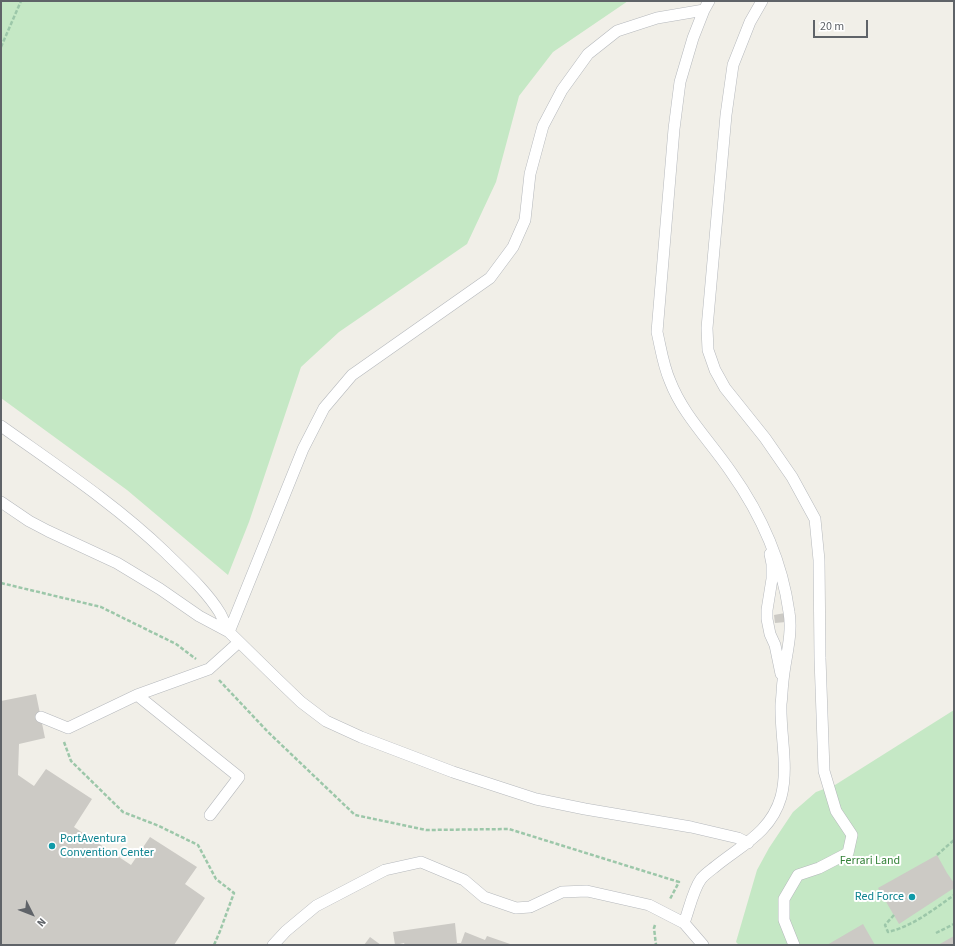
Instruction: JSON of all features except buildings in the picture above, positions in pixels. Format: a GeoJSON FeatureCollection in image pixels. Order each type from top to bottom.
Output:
{"type":"FeatureCollection","features":[{"type":"Feature","properties":{"kind":"lane"},"geometry":{"type":"LineString","coordinates":[[762,1],[750,22],[733,65],[726,115],[708,328],[708,350],[714,370],[725,388],[765,438],[792,477],[815,519],[819,560],[820,658],[824,771],[836,811],[852,836],[848,853],[819,868],[798,875],[784,899],[784,920],[794,945]]}},
{"type":"Feature","properties":{"kind":"lane"},"geometry":{"type":"LineString","coordinates":[[684,923],[696,889],[701,880],[761,831],[772,818],[780,798],[783,785],[784,768],[781,714],[790,614],[780,569],[762,525],[746,495],[730,471],[682,407],[670,382],[663,362],[657,332],[674,129],[680,82],[693,38],[706,5]]}},
{"type":"Feature","properties":{"kind":"lane"},"geometry":{"type":"LineString","coordinates":[[229,632],[303,449],[324,408],[352,375],[490,278],[513,248],[525,220],[530,174],[543,126],[562,90],[588,54],[617,31],[657,18],[706,5]]}},
{"type":"Feature","properties":{"kind":"lane"},"geometry":{"type":"LineString","coordinates":[[1,426],[133,523],[184,570],[203,591],[219,612],[229,632]]}},
{"type":"Feature","properties":{"kind":"lane"},"geometry":{"type":"LineString","coordinates":[[1,502],[29,521],[48,531],[117,563],[160,589],[199,616],[229,632],[301,702],[326,722],[453,772],[536,799],[691,827],[738,838],[748,843]]}},
{"type":"Feature","properties":{"kind":"lane"},"geometry":{"type":"LineString","coordinates":[[767,537],[772,564],[767,619],[770,634],[778,655],[783,681]]}},
{"type":"Feature","properties":{"kind":"lane"},"geometry":{"type":"LineString","coordinates":[[41,717],[68,728],[137,695],[209,669],[239,642]]}},
{"type":"Feature","properties":{"kind":"lane"},"geometry":{"type":"LineString","coordinates":[[137,695],[239,777],[210,815]]}},
{"type":"Feature","properties":{"kind":"lane"},"geometry":{"type":"LineString","coordinates":[[273,945],[286,931],[316,906],[385,870],[421,862],[464,880],[484,897],[516,908],[530,907],[562,892],[587,891],[649,905],[684,923],[703,945]]}},
{"type":"Feature","properties":{"kind":"path"},"geometry":{"type":"LineString","coordinates":[[1,47],[21,1]]}},
{"type":"Feature","properties":{"kind":"path"},"geometry":{"type":"LineString","coordinates":[[1,583],[101,607],[176,644],[209,669],[268,732],[355,815],[426,830],[509,829],[679,882],[667,905]]}},
{"type":"Feature","properties":{"kind":"path"},"geometry":{"type":"LineString","coordinates":[[68,728],[64,743],[71,761],[123,812],[160,826],[198,846],[216,879],[234,893],[214,945]]}},
{"type":"Feature","properties":{"kind":"path"},"geometry":{"type":"LineString","coordinates":[[937,855],[954,840]]}},
{"type":"Feature","properties":{"kind":"path"},"geometry":{"type":"LineString","coordinates":[[894,915],[885,925],[888,932],[899,930],[926,915],[954,895]]}},
{"type":"Feature","properties":{"kind":"path"},"geometry":{"type":"LineString","coordinates":[[656,945],[654,928],[657,921]]}},
{"type":"Feature","properties":{"kind":"path"},"geometry":{"type":"LineString","coordinates":[[936,933],[954,924]]}},
{"type":"Feature","properties":{"kind":"green space"},"geometry":{"type":"Polygon","coordinates":[[[1,1],[628,1],[553,52],[519,96],[496,182],[467,244],[339,332],[301,367],[249,522],[228,575],[127,490],[1,398],[1,1]]]}},
{"type":"Feature","properties":{"kind":"green space","name":"Ferrari Land"},"geometry":{"type":"Polygon","coordinates":[[[954,710],[954,945],[739,945],[736,942],[757,870],[769,848],[793,812],[816,792],[835,785],[954,710]]]}},
{"type":"Feature","properties":{"kind":"place","name":"PortAventura Convention Center"},"geometry":{"type":"Point","coordinates":[52,846]}},
{"type":"Feature","properties":{"kind":"place","name":"Red Force"},"geometry":{"type":"Point","coordinates":[912,897]}}]}
